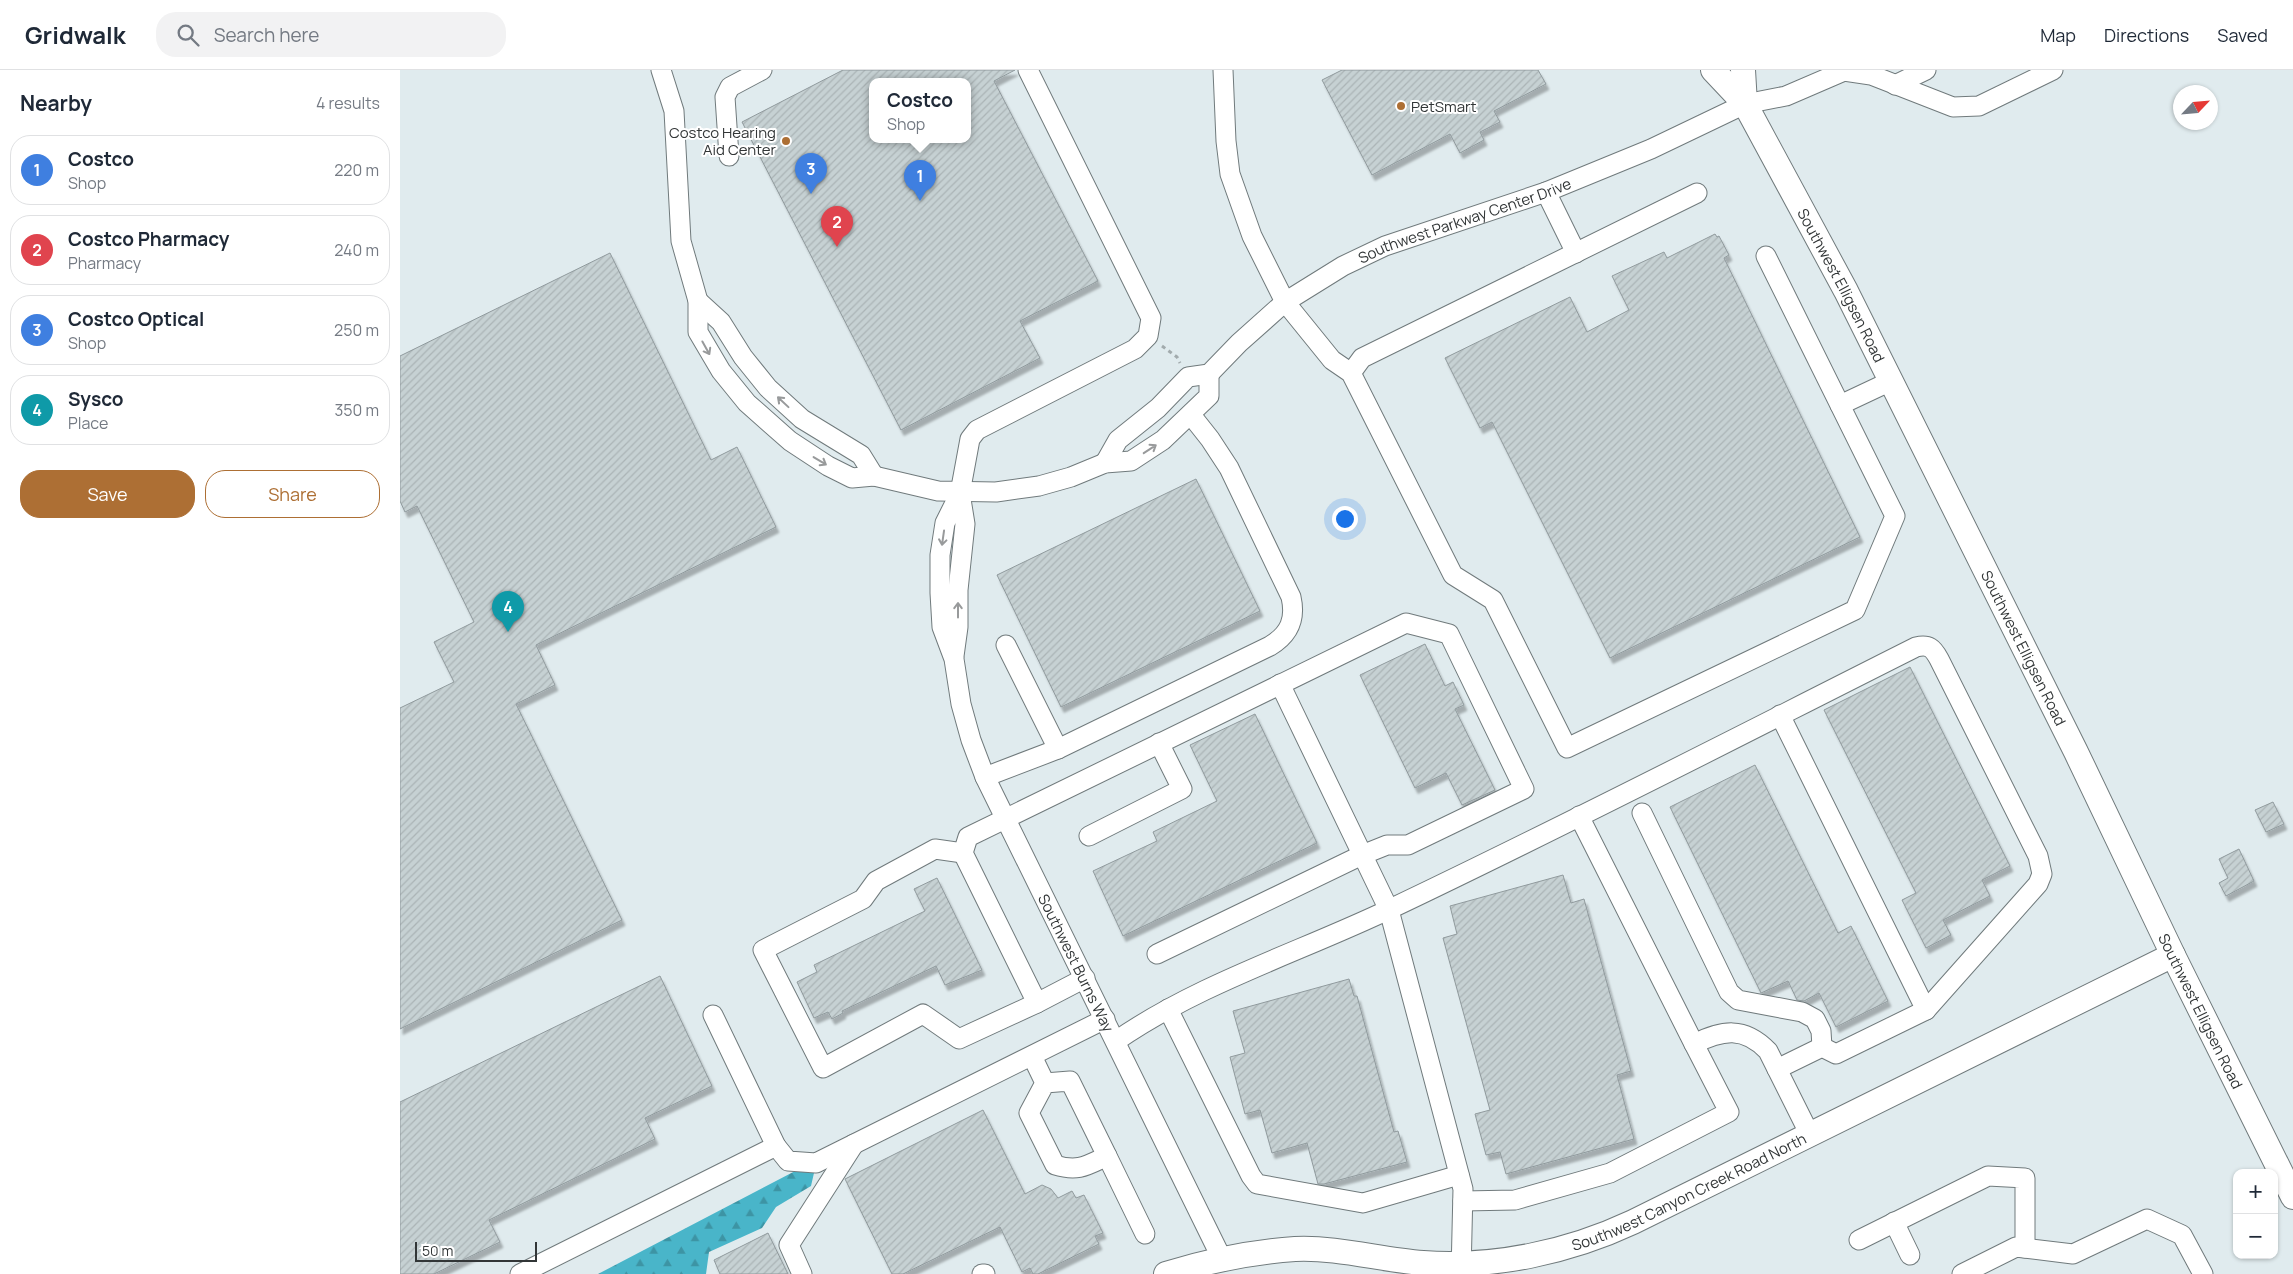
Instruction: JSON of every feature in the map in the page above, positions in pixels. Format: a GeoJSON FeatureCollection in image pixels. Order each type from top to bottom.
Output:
{"type":"FeatureCollection","features":[{"type":"Feature","properties":{"kind":"main road","name":"Southwest Elligsen Road"},"geometry":{"type":"LineString","coordinates":[[1713,70],[1745,104],[1846,291],[2076,752],[2173,955],[2293,1197]]}},
{"type":"Feature","properties":{"kind":"main road","name":"Southwest Elligsen Road"},"geometry":{"type":"LineString","coordinates":[[1743,70],[1745,104]]}},
{"type":"Feature","properties":{"kind":"main road","name":"Southwest Canyon Creek Road North"},"geometry":{"type":"LineString","coordinates":[[1166,1274],[1222,1259],[1297,1249],[1358,1254],[1461,1268],[1521,1257],[1590,1240],[1633,1222],[2173,955]]}},
{"type":"Feature","properties":{"kind":"street"},"geometry":{"type":"LineString","coordinates":[[661,70],[674,111],[681,242],[698,301],[698,332],[734,389],[762,418],[796,446],[852,478],[874,476],[918,488],[960,493],[996,492],[1039,486],[1071,477],[1105,463],[1131,461],[1163,440],[1191,415],[1208,396],[1209,374],[1188,377],[1158,408],[1118,440],[1105,463]]}},
{"type":"Feature","properties":{"kind":"street"},"geometry":{"type":"LineString","coordinates":[[729,156],[725,97],[730,87],[762,70]]}},
{"type":"Feature","properties":{"kind":"street","name":"Southwest Burns Way"},"geometry":{"type":"LineString","coordinates":[[1028,70],[1151,318],[1148,336],[1135,349],[977,430],[970,439],[960,493],[945,523],[940,556],[942,627],[954,659],[964,717],[985,777],[1222,1259]]}},
{"type":"Feature","properties":{"kind":"street"},"geometry":{"type":"LineString","coordinates":[[1222,70],[1230,174],[1252,236],[1285,302],[1332,360],[1351,373],[1453,576],[1493,600],[1567,748],[1855,610],[1895,516],[1766,256]]}},
{"type":"Feature","properties":{"kind":"street"},"geometry":{"type":"LineString","coordinates":[[1895,85],[1926,70]]}},
{"type":"Feature","properties":{"kind":"street","name":"Southwest Parkway Center Drive"},"geometry":{"type":"LineString","coordinates":[[1209,374],[1239,343],[1285,302],[1343,266],[1385,246],[1546,192],[1622,162],[1745,104],[1786,96],[1844,71],[1872,73],[1895,85],[1953,107],[1979,106],[2053,70]]}},
{"type":"Feature","properties":{"kind":"street"},"geometry":{"type":"LineString","coordinates":[[1546,192],[1576,253]]}},
{"type":"Feature","properties":{"kind":"street"},"geometry":{"type":"LineString","coordinates":[[1351,373],[1362,358],[1697,193]]}},
{"type":"Feature","properties":{"kind":"street"},"geometry":{"type":"LineString","coordinates":[[698,301],[721,322],[743,357],[768,388],[815,428],[861,455],[874,476]]}},
{"type":"Feature","properties":{"kind":"street"},"geometry":{"type":"LineString","coordinates":[[1840,405],[1891,381]]}},
{"type":"Feature","properties":{"kind":"street"},"geometry":{"type":"LineString","coordinates":[[985,777],[1058,749],[1270,646],[1282,639],[1293,620],[1292,597],[1230,468],[1191,415]]}},
{"type":"Feature","properties":{"kind":"street"},"geometry":{"type":"LineString","coordinates":[[1037,1003],[962,853],[968,837],[1406,623],[1449,634],[1524,789],[1408,845],[1387,845],[1362,855],[1157,954]]}},
{"type":"Feature","properties":{"kind":"street"},"geometry":{"type":"LineString","coordinates":[[1006,645],[1058,749]]}},
{"type":"Feature","properties":{"kind":"street"},"geometry":{"type":"LineString","coordinates":[[1116,1041],[1146,1020],[1389,910],[1916,647],[1926,645],[1933,648],[2038,856],[2042,874],[2038,884],[1926,1010],[1836,1054],[1822,1047]]}},
{"type":"Feature","properties":{"kind":"street"},"geometry":{"type":"LineString","coordinates":[[1280,684],[1389,910],[1463,1189],[1461,1268]]}},
{"type":"Feature","properties":{"kind":"street"},"geometry":{"type":"LineString","coordinates":[[1780,715],[1926,1010]]}},
{"type":"Feature","properties":{"kind":"street"},"geometry":{"type":"LineString","coordinates":[[1089,836],[1182,789],[1159,743]]}},
{"type":"Feature","properties":{"kind":"street"},"geometry":{"type":"LineString","coordinates":[[1642,813],[1729,992],[1738,1000],[1802,1012],[1815,1020],[1821,1031],[1822,1047]]}},
{"type":"Feature","properties":{"kind":"street"},"geometry":{"type":"LineString","coordinates":[[1463,1201],[1515,1200],[1610,1173],[1729,1112],[1579,816]]}},
{"type":"Feature","properties":{"kind":"street"},"geometry":{"type":"LineString","coordinates":[[962,853],[935,849],[876,881],[864,899],[763,950],[823,1068],[923,1014],[959,1039],[1037,1003],[1084,978]]}},
{"type":"Feature","properties":{"kind":"street"},"geometry":{"type":"LineString","coordinates":[[1168,1010],[1251,1176],[1257,1184],[1363,1203],[1459,1175]]}},
{"type":"Feature","properties":{"kind":"street"},"geometry":{"type":"LineString","coordinates":[[712,1015],[776,1146],[788,1161],[816,1162],[1105,1019]]}},
{"type":"Feature","properties":{"kind":"street"},"geometry":{"type":"LineString","coordinates":[[1694,1044],[1712,1035],[1729,1032],[1742,1034],[1758,1041],[1768,1051],[1810,1135]]}},
{"type":"Feature","properties":{"kind":"street"},"geometry":{"type":"LineString","coordinates":[[1777,1069],[1822,1047]]}},
{"type":"Feature","properties":{"kind":"street"},"geometry":{"type":"LineString","coordinates":[[1032,1056],[1045,1083]]}},
{"type":"Feature","properties":{"kind":"street"},"geometry":{"type":"LineString","coordinates":[[1045,1083],[1070,1081],[1145,1234]]}},
{"type":"Feature","properties":{"kind":"street"},"geometry":{"type":"LineString","coordinates":[[1045,1083],[1029,1112],[1055,1165],[1067,1169],[1080,1169],[1107,1156]]}},
{"type":"Feature","properties":{"kind":"street"},"geometry":{"type":"LineString","coordinates":[[802,1274],[789,1245],[854,1144]]}},
{"type":"Feature","properties":{"kind":"street"},"geometry":{"type":"LineString","coordinates":[[520,1274],[776,1146]]}},
{"type":"Feature","properties":{"kind":"street"},"geometry":{"type":"LineString","coordinates":[[1859,1240],[1988,1176],[2026,1178],[2025,1248]]}},
{"type":"Feature","properties":{"kind":"street"},"geometry":{"type":"LineString","coordinates":[[1962,1274],[2016,1247],[2073,1254],[2147,1219],[2182,1235],[2203,1274]]}},
{"type":"Feature","properties":{"kind":"street"},"geometry":{"type":"LineString","coordinates":[[1894,1222],[1910,1255]]}},
{"type":"Feature","properties":{"kind":"path"},"geometry":{"type":"LineString","coordinates":[[1167,349],[1177,357]]}},
{"type":"Feature","properties":{"kind":"green space"},"geometry":{"type":"Polygon","coordinates":[[[799,1169],[814,1173],[811,1186],[776,1207],[762,1228],[709,1252],[706,1274],[598,1274],[799,1169]]]}},
{"type":"Feature","properties":{"kind":"building"},"geometry":{"type":"Polygon","coordinates":[[[843,70],[1015,70],[994,81],[1098,281],[1020,321],[1040,358],[901,430],[742,122],[843,70]]]}},
{"type":"Feature","properties":{"kind":"building","name":"PetSmart"},"geometry":{"type":"Polygon","coordinates":[[[1342,70],[1538,70],[1546,84],[1494,111],[1500,122],[1480,132],[1484,140],[1460,153],[1450,134],[1372,175],[1322,80],[1342,70]]]}},
{"type":"Feature","properties":{"kind":"building"},"geometry":{"type":"Polygon","coordinates":[[[1715,234],[1717,237],[1719,236],[1729,255],[1724,258],[1860,537],[1610,658],[1492,422],[1480,428],[1445,358],[1570,297],[1587,332],[1629,310],[1612,276],[1664,252],[1667,258],[1715,234]]]}},
{"type":"Feature","properties":{"kind":"building"},"geometry":{"type":"Polygon","coordinates":[[[610,253],[711,460],[737,447],[776,527],[536,645],[555,685],[516,704],[622,920],[400,1029],[400,708],[454,682],[434,642],[474,622],[417,506],[405,512],[400,501],[400,356],[610,253]]]}},
{"type":"Feature","properties":{"kind":"building"},"geometry":{"type":"Polygon","coordinates":[[[1196,479],[1260,611],[1061,707],[997,575],[1196,479]]]}},
{"type":"Feature","properties":{"kind":"building"},"geometry":{"type":"Polygon","coordinates":[[[1425,644],[1445,686],[1453,682],[1464,705],[1455,709],[1495,790],[1462,805],[1446,773],[1415,788],[1360,675],[1425,644]]]}},
{"type":"Feature","properties":{"kind":"building"},"geometry":{"type":"Polygon","coordinates":[[[1910,667],[2010,866],[1982,880],[1990,896],[1943,920],[1951,935],[1926,948],[1902,900],[1916,893],[1824,710],[1910,667]]]}},
{"type":"Feature","properties":{"kind":"building"},"geometry":{"type":"Polygon","coordinates":[[[1255,714],[1317,843],[1123,936],[1093,871],[1157,841],[1153,832],[1217,801],[1190,745],[1255,714]]]}},
{"type":"Feature","properties":{"kind":"building"},"geometry":{"type":"Polygon","coordinates":[[[1755,765],[1838,933],[1851,926],[1888,1001],[1836,1027],[1819,993],[1804,1001],[1797,1000],[1788,981],[1761,993],[1670,807],[1755,765]]]}},
{"type":"Feature","properties":{"kind":"building"},"geometry":{"type":"Polygon","coordinates":[[[2273,802],[2284,824],[2266,832],[2255,810],[2273,802]]]}},
{"type":"Feature","properties":{"kind":"building"},"geometry":{"type":"Polygon","coordinates":[[[2239,849],[2254,881],[2226,896],[2219,883],[2228,878],[2219,859],[2239,849]]]}},
{"type":"Feature","properties":{"kind":"building"},"geometry":{"type":"Polygon","coordinates":[[[1563,875],[1571,903],[1584,899],[1631,1071],[1617,1075],[1634,1139],[1506,1174],[1500,1152],[1486,1155],[1475,1114],[1490,1110],[1443,938],[1457,934],[1450,906],[1563,875]]]}},
{"type":"Feature","properties":{"kind":"building"},"geometry":{"type":"Polygon","coordinates":[[[937,878],[982,970],[945,985],[936,966],[842,1011],[843,1013],[832,1019],[828,1012],[814,1018],[797,982],[817,972],[814,965],[925,911],[914,889],[937,878]]]}},
{"type":"Feature","properties":{"kind":"building"},"geometry":{"type":"Polygon","coordinates":[[[660,976],[712,1086],[645,1118],[655,1139],[489,1220],[500,1242],[434,1274],[400,1274],[400,1102],[660,976]]]}},
{"type":"Feature","properties":{"kind":"building"},"geometry":{"type":"Polygon","coordinates":[[[1349,979],[1354,996],[1357,996],[1394,1132],[1398,1131],[1407,1162],[1318,1184],[1307,1143],[1272,1153],[1260,1110],[1245,1114],[1230,1057],[1245,1053],[1233,1011],[1349,979]]]}},
{"type":"Feature","properties":{"kind":"building"},"geometry":{"type":"Polygon","coordinates":[[[983,1110],[1025,1194],[1042,1185],[1051,1189],[1058,1198],[1072,1191],[1076,1198],[1084,1195],[1103,1233],[1095,1236],[1099,1244],[1038,1274],[1033,1274],[1030,1268],[1022,1272],[1000,1227],[903,1274],[892,1274],[845,1179],[983,1110]]]}},
{"type":"Feature","properties":{"kind":"building"},"geometry":{"type":"Polygon","coordinates":[[[768,1233],[788,1274],[720,1274],[714,1260],[768,1233]]]}},
{"type":"Feature","properties":{"kind":"place","name":"PetSmart"},"geometry":{"type":"Point","coordinates":[1401,106]}},
{"type":"Feature","properties":{"kind":"place","name":"Costco Hearing Aid Center"},"geometry":{"type":"Point","coordinates":[786,141]}},
{"type":"Feature","properties":{"kind":"place","name":"Costco Optical"},"geometry":{"type":"Point","coordinates":[811,194]}},
{"type":"Feature","properties":{"kind":"place","name":"Costco"},"geometry":{"type":"Point","coordinates":[920,201]}},
{"type":"Feature","properties":{"kind":"place","name":"Costco Pharmacy"},"geometry":{"type":"Point","coordinates":[837,247]}},
{"type":"Feature","properties":{"kind":"place","name":"Sysco"},"geometry":{"type":"Point","coordinates":[508,632]}}]}
